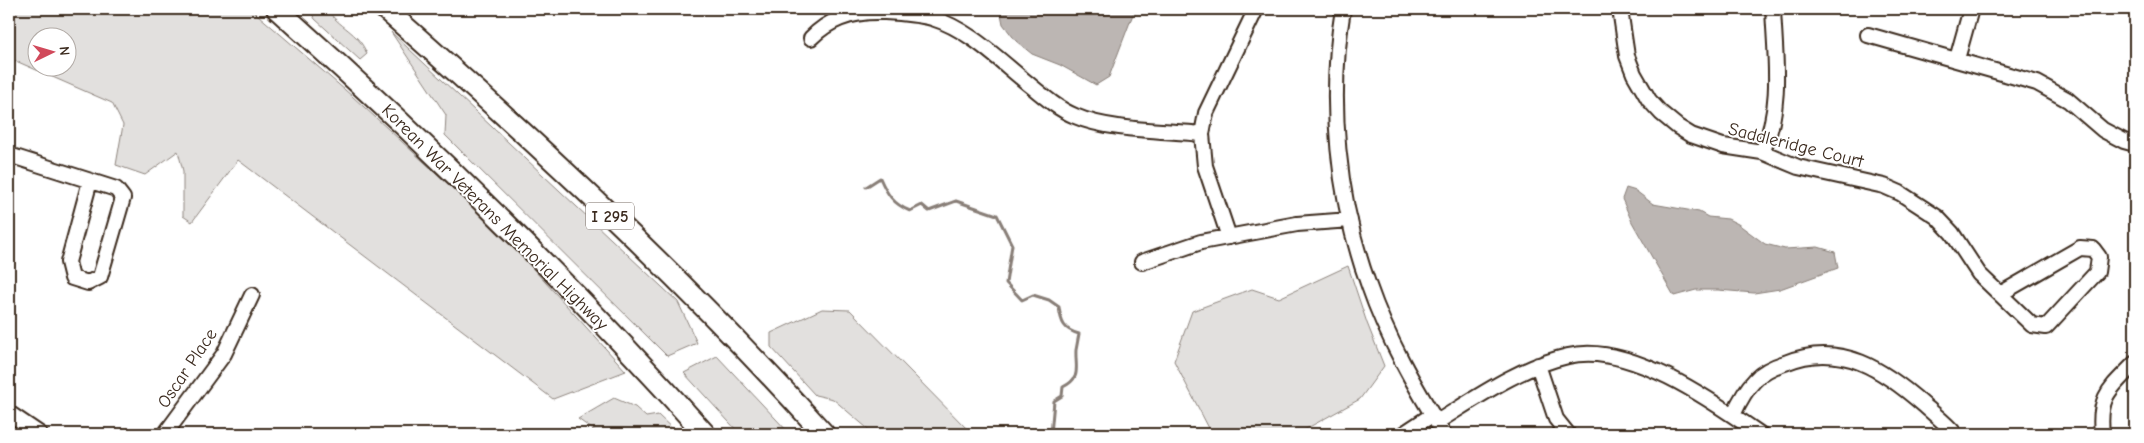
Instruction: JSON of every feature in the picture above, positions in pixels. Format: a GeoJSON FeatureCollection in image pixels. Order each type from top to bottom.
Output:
{"type":"FeatureCollection","features":[{"type":"Feature","properties":{"kind":"highway","name":"Korean War Veterans Memorial Highway"},"geometry":{"type":"LineString","coordinates":[[277,9],[399,119],[527,245],[705,434]]}},
{"type":"Feature","properties":{"kind":"highway","name":"I 295"},"geometry":{"type":"LineString","coordinates":[[385,9],[492,104],[597,203],[678,282],[824,434]]}},
{"type":"Feature","properties":{"kind":"street"},"geometry":{"type":"LineString","coordinates":[[1228,237],[1205,166],[1202,134],[1206,113],[1256,9]]}},
{"type":"Feature","properties":{"kind":"street"},"geometry":{"type":"LineString","coordinates":[[1343,9],[1338,46],[1336,113],[1344,186],[1350,220],[1368,285],[1382,318],[1404,365],[1438,427]]}},
{"type":"Feature","properties":{"kind":"street","name":"Saddleridge Court"},"geometry":{"type":"LineString","coordinates":[[1620,9],[1627,56],[1634,74],[1649,100],[1661,113],[1691,135],[1723,146],[1762,152],[1798,167],[1884,186],[1923,206],[1952,232],[1979,274],[2032,325],[2046,328],[2097,272],[2099,257],[2093,249],[2080,248],[2000,294]]}},
{"type":"Feature","properties":{"kind":"street"},"geometry":{"type":"LineString","coordinates":[[1762,152],[1774,106],[1776,75],[1773,9]]}},
{"type":"Feature","properties":{"kind":"street"},"geometry":{"type":"LineString","coordinates":[[1958,59],[1972,9]]}},
{"type":"Feature","properties":{"kind":"street"},"geometry":{"type":"LineString","coordinates":[[811,38],[822,27],[834,21],[863,13],[932,13],[984,47],[1054,105],[1075,116],[1102,124],[1202,134]]}},
{"type":"Feature","properties":{"kind":"street"},"geometry":{"type":"LineString","coordinates":[[1868,35],[1958,59],[2037,83],[2068,100],[2103,130],[2124,141],[2135,144]]}},
{"type":"Feature","properties":{"kind":"street"},"geometry":{"type":"LineString","coordinates":[[9,155],[116,189],[123,198],[100,277],[88,283],[72,278],[68,262],[90,181]]}},
{"type":"Feature","properties":{"kind":"street"},"geometry":{"type":"LineString","coordinates":[[1142,262],[1201,242],[1298,224],[1350,220]]}},
{"type":"Feature","properties":{"kind":"street","name":"Oscar Place"},"geometry":{"type":"LineString","coordinates":[[164,434],[224,354],[252,295]]}},
{"type":"Feature","properties":{"kind":"street"},"geometry":{"type":"LineString","coordinates":[[1403,434],[1438,427],[1489,390],[1538,365],[1570,355],[1605,355],[1629,360],[1652,368],[1732,415],[1760,434]]}},
{"type":"Feature","properties":{"kind":"street"},"geometry":{"type":"LineString","coordinates":[[1732,415],[1746,390],[1757,378],[1772,369],[1793,359],[1814,356],[1838,356],[1861,361],[1883,372],[1909,392],[1956,434]]}},
{"type":"Feature","properties":{"kind":"street"},"geometry":{"type":"LineString","coordinates":[[2102,434],[2102,405],[2107,393],[2135,363]]}},
{"type":"Feature","properties":{"kind":"street"},"geometry":{"type":"LineString","coordinates":[[1538,365],[1556,419],[1568,434]]}},
{"type":"Feature","properties":{"kind":"street"},"geometry":{"type":"LineString","coordinates":[[9,413],[40,434]]}},
{"type":"Feature","properties":{"kind":"shaded area"},"geometry":{"type":"Polygon","coordinates":[[[9,9],[251,9],[352,96],[495,227],[626,371],[553,399],[238,160],[192,222],[183,216],[183,171],[178,151],[145,175],[116,165],[123,125],[112,103],[55,78],[78,78],[78,28],[28,28],[28,66],[9,58],[9,9]]]}},
{"type":"Feature","properties":{"kind":"shaded area"},"geometry":{"type":"Polygon","coordinates":[[[309,9],[327,9],[337,21],[359,40],[367,54],[360,60],[315,19],[309,9]]]}},
{"type":"Feature","properties":{"kind":"shaded area"},"geometry":{"type":"Polygon","coordinates":[[[1000,9],[1135,9],[1109,77],[1096,85],[1060,65],[1032,54],[1016,41],[1003,24],[1000,9]]]}},
{"type":"Feature","properties":{"kind":"shaded area"},"geometry":{"type":"Polygon","coordinates":[[[391,32],[678,302],[697,343],[667,356],[445,135],[446,115],[391,32]]]}},
{"type":"Feature","properties":{"kind":"shaded area"},"geometry":{"type":"Polygon","coordinates":[[[1626,188],[1636,191],[1653,204],[1699,212],[1708,217],[1728,219],[1765,244],[1785,249],[1818,247],[1835,252],[1838,268],[1780,289],[1754,293],[1696,290],[1674,296],[1632,222],[1622,199],[1626,188]]]}},
{"type":"Feature","properties":{"kind":"shaded area"},"geometry":{"type":"Polygon","coordinates":[[[1348,266],[1384,366],[1360,399],[1304,430],[1302,434],[1212,434],[1174,361],[1192,311],[1252,289],[1279,298],[1348,266]]]}},
{"type":"Feature","properties":{"kind":"shaded area"},"geometry":{"type":"Polygon","coordinates":[[[822,309],[850,310],[972,434],[874,434],[833,399],[815,395],[771,347],[771,333],[822,309]]]}},
{"type":"Feature","properties":{"kind":"shaded area"},"geometry":{"type":"Polygon","coordinates":[[[717,356],[790,434],[740,434],[684,373],[717,356]]]}},
{"type":"Feature","properties":{"kind":"shaded area"},"geometry":{"type":"Polygon","coordinates":[[[614,398],[635,407],[646,417],[658,415],[678,434],[599,434],[578,419],[614,398]]]}},
{"type":"Feature","properties":{"kind":"waterway"},"geometry":{"type":"LineString","coordinates":[[866,187],[880,178],[891,198],[910,211],[922,205],[929,211],[956,201],[997,215],[1012,245],[1006,283],[1022,300],[1033,295],[1049,300],[1059,307],[1064,325],[1079,334],[1075,376],[1069,384],[1063,387],[1062,396],[1054,401],[1051,434]]}}]}
